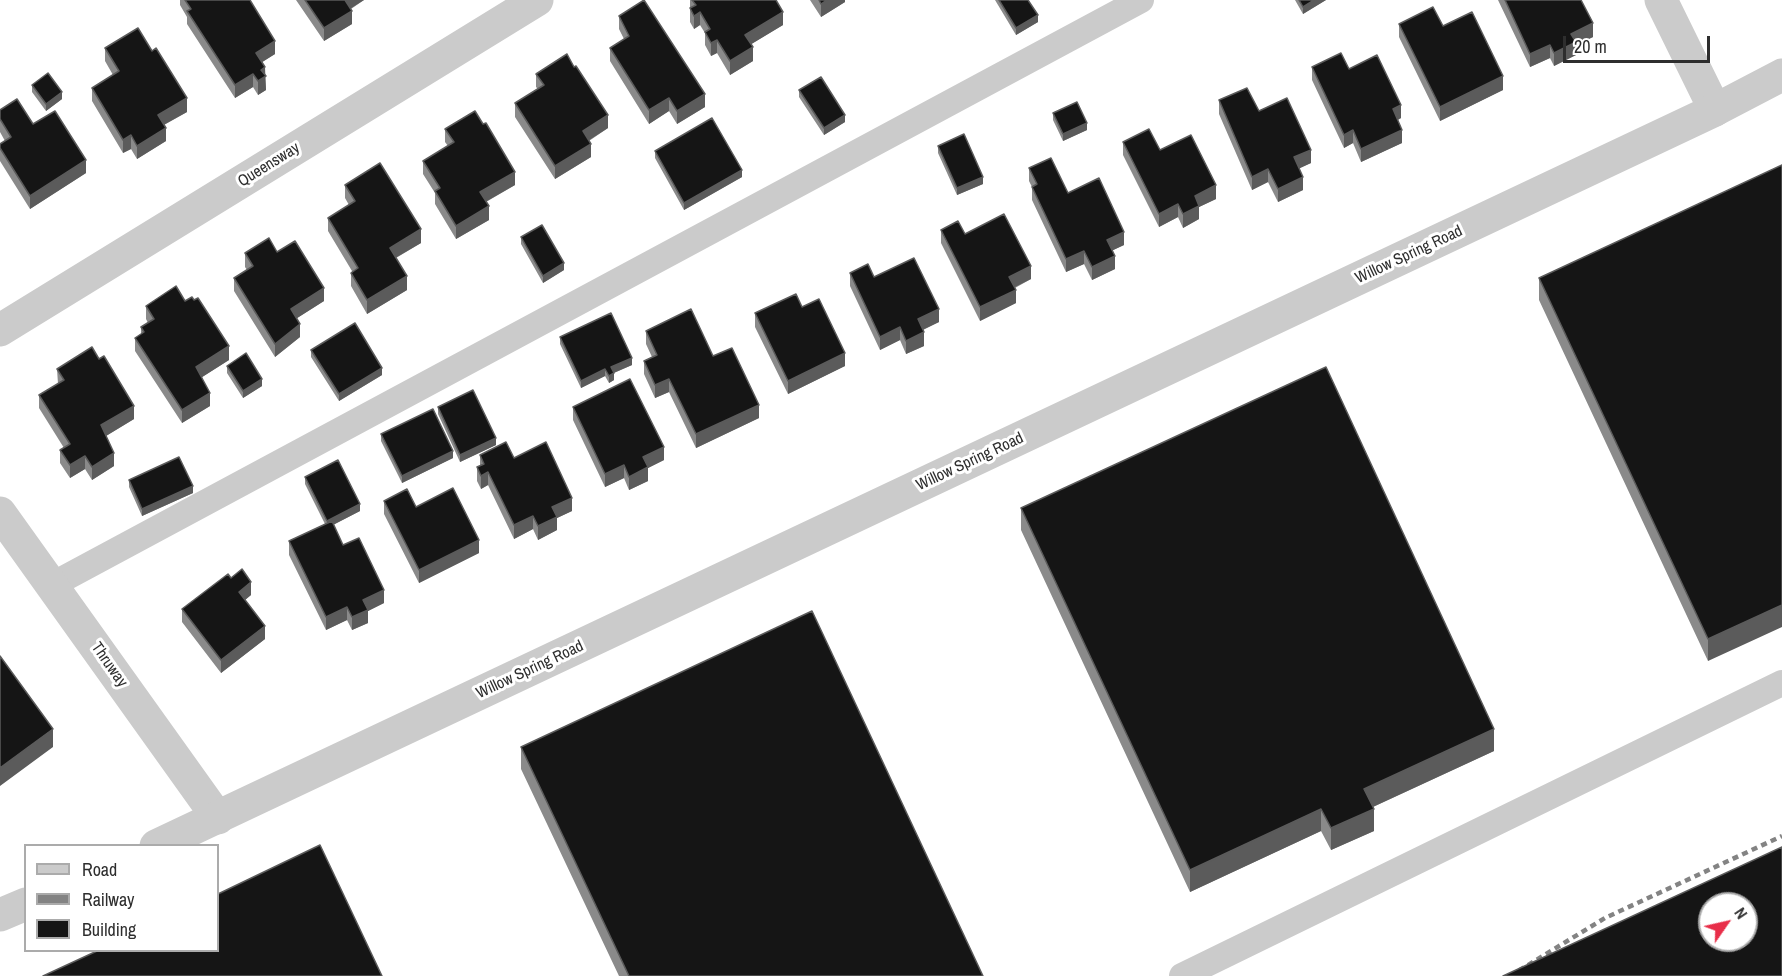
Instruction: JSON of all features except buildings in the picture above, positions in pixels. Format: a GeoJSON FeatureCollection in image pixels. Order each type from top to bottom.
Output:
{"type":"FeatureCollection","features":[{"type":"Feature","properties":{"kind":"street","name":"Queensway"},"geometry":{"type":"LineString","coordinates":[[0,330],[537,0]]}},
{"type":"Feature","properties":{"kind":"street"},"geometry":{"type":"LineString","coordinates":[[1661,0],[1715,110]]}},
{"type":"Feature","properties":{"kind":"street","name":"Willow Spring Road"},"geometry":{"type":"LineString","coordinates":[[160,844],[1715,110],[1782,75]]}},
{"type":"Feature","properties":{"kind":"street","name":"Thruway"},"geometry":{"type":"LineString","coordinates":[[0,513],[218,818]]}},
{"type":"Feature","properties":{"kind":"street"},"geometry":{"type":"LineString","coordinates":[[0,915],[24,905]]}},
{"type":"Feature","properties":{"kind":"lane"},"geometry":{"type":"LineString","coordinates":[[52,585],[1141,0]]}},
{"type":"Feature","properties":{"kind":"lane"},"geometry":{"type":"LineString","coordinates":[[1182,976],[1782,683]]}},
{"type":"Feature","properties":{"kind":"railway"},"geometry":{"type":"LineString","coordinates":[[1510,976],[1605,918],[1782,836]]}}]}
